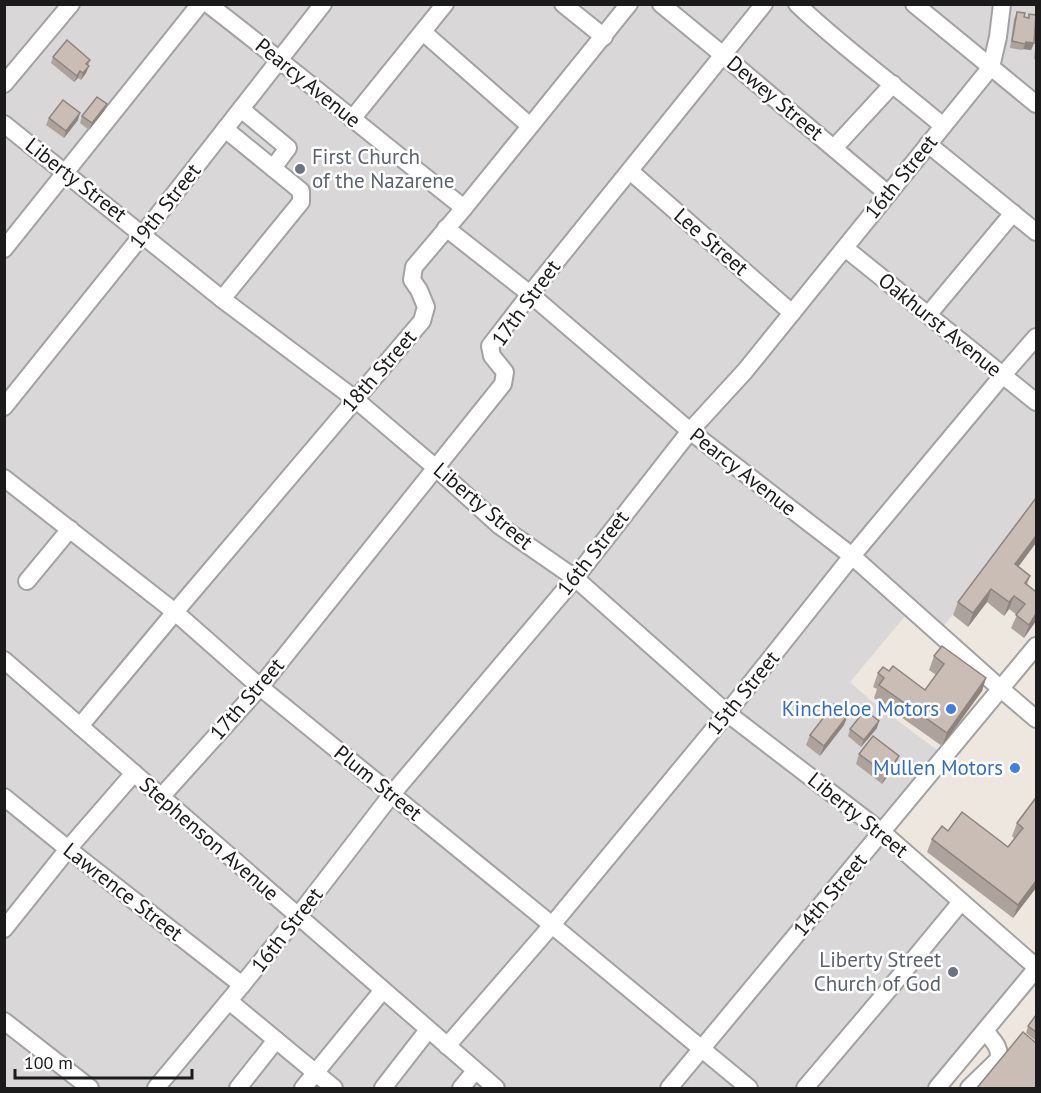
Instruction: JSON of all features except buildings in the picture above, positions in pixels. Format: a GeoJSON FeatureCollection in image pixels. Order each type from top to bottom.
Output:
{"type":"FeatureCollection","features":[{"type":"Feature","properties":{"kind":"street"},"geometry":{"type":"LineString","coordinates":[[4,84],[71,4]]}},
{"type":"Feature","properties":{"kind":"street"},"geometry":{"type":"LineString","coordinates":[[4,249],[200,4]]}},
{"type":"Feature","properties":{"kind":"street","name":"Pearcy Avenue"},"geometry":{"type":"LineString","coordinates":[[208,4],[280,59],[464,208]]}},
{"type":"Feature","properties":{"kind":"street","name":"19th Street"},"geometry":{"type":"LineString","coordinates":[[4,407],[323,4]]}},
{"type":"Feature","properties":{"kind":"street"},"geometry":{"type":"LineString","coordinates":[[352,119],[445,4]]}},
{"type":"Feature","properties":{"kind":"street"},"geometry":{"type":"LineString","coordinates":[[563,4],[603,37]]}},
{"type":"Feature","properties":{"kind":"street","name":"18th Street"},"geometry":{"type":"LineString","coordinates":[[80,726],[422,321],[426,307],[412,280],[414,267],[629,4]]}},
{"type":"Feature","properties":{"kind":"street","name":"Dewey Street"},"geometry":{"type":"LineString","coordinates":[[661,4],[888,194]]}},
{"type":"Feature","properties":{"kind":"street","name":"17th Street"},"geometry":{"type":"LineString","coordinates":[[161,797],[260,687],[503,384],[505,372],[492,356],[490,346],[764,4]]}},
{"type":"Feature","properties":{"kind":"street"},"geometry":{"type":"LineString","coordinates":[[797,4],[943,126]]}},
{"type":"Feature","properties":{"kind":"street"},"geometry":{"type":"LineString","coordinates":[[914,4],[1036,104]]}},
{"type":"Feature","properties":{"kind":"street","name":"16th Street"},"geometry":{"type":"LineString","coordinates":[[156,1089],[298,916],[392,794],[574,578],[690,431],[745,371],[991,67],[1002,4]]}},
{"type":"Feature","properties":{"kind":"street"},"geometry":{"type":"LineString","coordinates":[[423,32],[530,126]]}},
{"type":"Feature","properties":{"kind":"street"},"geometry":{"type":"LineString","coordinates":[[834,148],[893,84]]}},
{"type":"Feature","properties":{"kind":"street"},"geometry":{"type":"LineString","coordinates":[[241,109],[288,148],[273,168]]}},
{"type":"Feature","properties":{"kind":"street","name":"Liberty Street"},"geometry":{"type":"LineString","coordinates":[[4,124],[222,299],[355,399],[500,526],[574,578],[728,713],[882,832],[1036,968]]}},
{"type":"Feature","properties":{"kind":"street"},"geometry":{"type":"LineString","coordinates":[[222,299],[301,202],[301,191],[225,129]]}},
{"type":"Feature","properties":{"kind":"street"},"geometry":{"type":"LineString","coordinates":[[928,144],[1036,232]]}},
{"type":"Feature","properties":{"kind":"street","name":"Lee Street"},"geometry":{"type":"LineString","coordinates":[[630,171],[792,313]]}},
{"type":"Feature","properties":{"kind":"street"},"geometry":{"type":"LineString","coordinates":[[928,315],[1013,213]]}},
{"type":"Feature","properties":{"kind":"street","name":"Pearcy Avenue"},"geometry":{"type":"LineString","coordinates":[[446,228],[530,294],[690,431],[852,556],[1036,719]]}},
{"type":"Feature","properties":{"kind":"street","name":"Oakhurst Avenue"},"geometry":{"type":"LineString","coordinates":[[845,248],[1036,402]]}},
{"type":"Feature","properties":{"kind":"street","name":"15th Street"},"geometry":{"type":"LineString","coordinates":[[447,1046],[552,925],[728,713],[852,556],[1036,337]]}},
{"type":"Feature","properties":{"kind":"street","name":"Plum Street"},"geometry":{"type":"LineString","coordinates":[[4,478],[175,612],[260,687],[749,1089]]}},
{"type":"Feature","properties":{"kind":"street"},"geometry":{"type":"LineString","coordinates":[[27,581],[70,529]]}},
{"type":"Feature","properties":{"kind":"street","name":"14th Street"},"geometry":{"type":"LineString","coordinates":[[669,1089],[1036,646]]}},
{"type":"Feature","properties":{"kind":"street","name":"Stephenson Avenue"},"geometry":{"type":"LineString","coordinates":[[4,660],[496,1089]]}},
{"type":"Feature","properties":{"kind":"street"},"geometry":{"type":"LineString","coordinates":[[4,929],[11,907],[68,849],[134,773]]}},
{"type":"Feature","properties":{"kind":"street","name":"Lawrence Street"},"geometry":{"type":"LineString","coordinates":[[4,797],[242,986]]}},
{"type":"Feature","properties":{"kind":"street"},"geometry":{"type":"LineString","coordinates":[[805,1089],[961,902]]}},
{"type":"Feature","properties":{"kind":"street"},"geometry":{"type":"LineString","coordinates":[[937,1089],[1036,968]]}},
{"type":"Feature","properties":{"kind":"street"},"geometry":{"type":"LineString","coordinates":[[303,1089],[383,990]]}},
{"type":"Feature","properties":{"kind":"street"},"geometry":{"type":"LineString","coordinates":[[229,1001],[334,1089]]}},
{"type":"Feature","properties":{"kind":"street"},"geometry":{"type":"LineString","coordinates":[[4,1021],[90,1089]]}},
{"type":"Feature","properties":{"kind":"street"},"geometry":{"type":"LineString","coordinates":[[383,1089],[429,1030]]}},
{"type":"Feature","properties":{"kind":"street"},"geometry":{"type":"LineString","coordinates":[[969,1089],[998,1060],[999,1050],[985,1031]]}},
{"type":"Feature","properties":{"kind":"street"},"geometry":{"type":"LineString","coordinates":[[238,1089],[276,1040]]}},
{"type":"Feature","properties":{"kind":"street"},"geometry":{"type":"LineString","coordinates":[[461,1089],[475,1071]]}},
{"type":"Feature","properties":{"kind":"shaded area"},"geometry":{"type":"Polygon","coordinates":[[[5,5],[1036,5],[1036,510],[938,633],[911,609],[850,682],[870,700],[945,756],[883,832],[1036,967],[938,1088],[5,1088],[5,5]]]}},
{"type":"Feature","properties":{"kind":"place","name":"First Church of the Nazarene"},"geometry":{"type":"Point","coordinates":[300,169]}},
{"type":"Feature","properties":{"kind":"place","name":"Kincheloe Motors"},"geometry":{"type":"Point","coordinates":[951,709]}},
{"type":"Feature","properties":{"kind":"place","name":"Mullen Motors"},"geometry":{"type":"Point","coordinates":[1015,768]}},
{"type":"Feature","properties":{"kind":"place","name":"Liberty Street Church of God"},"geometry":{"type":"Point","coordinates":[953,972]}}]}
